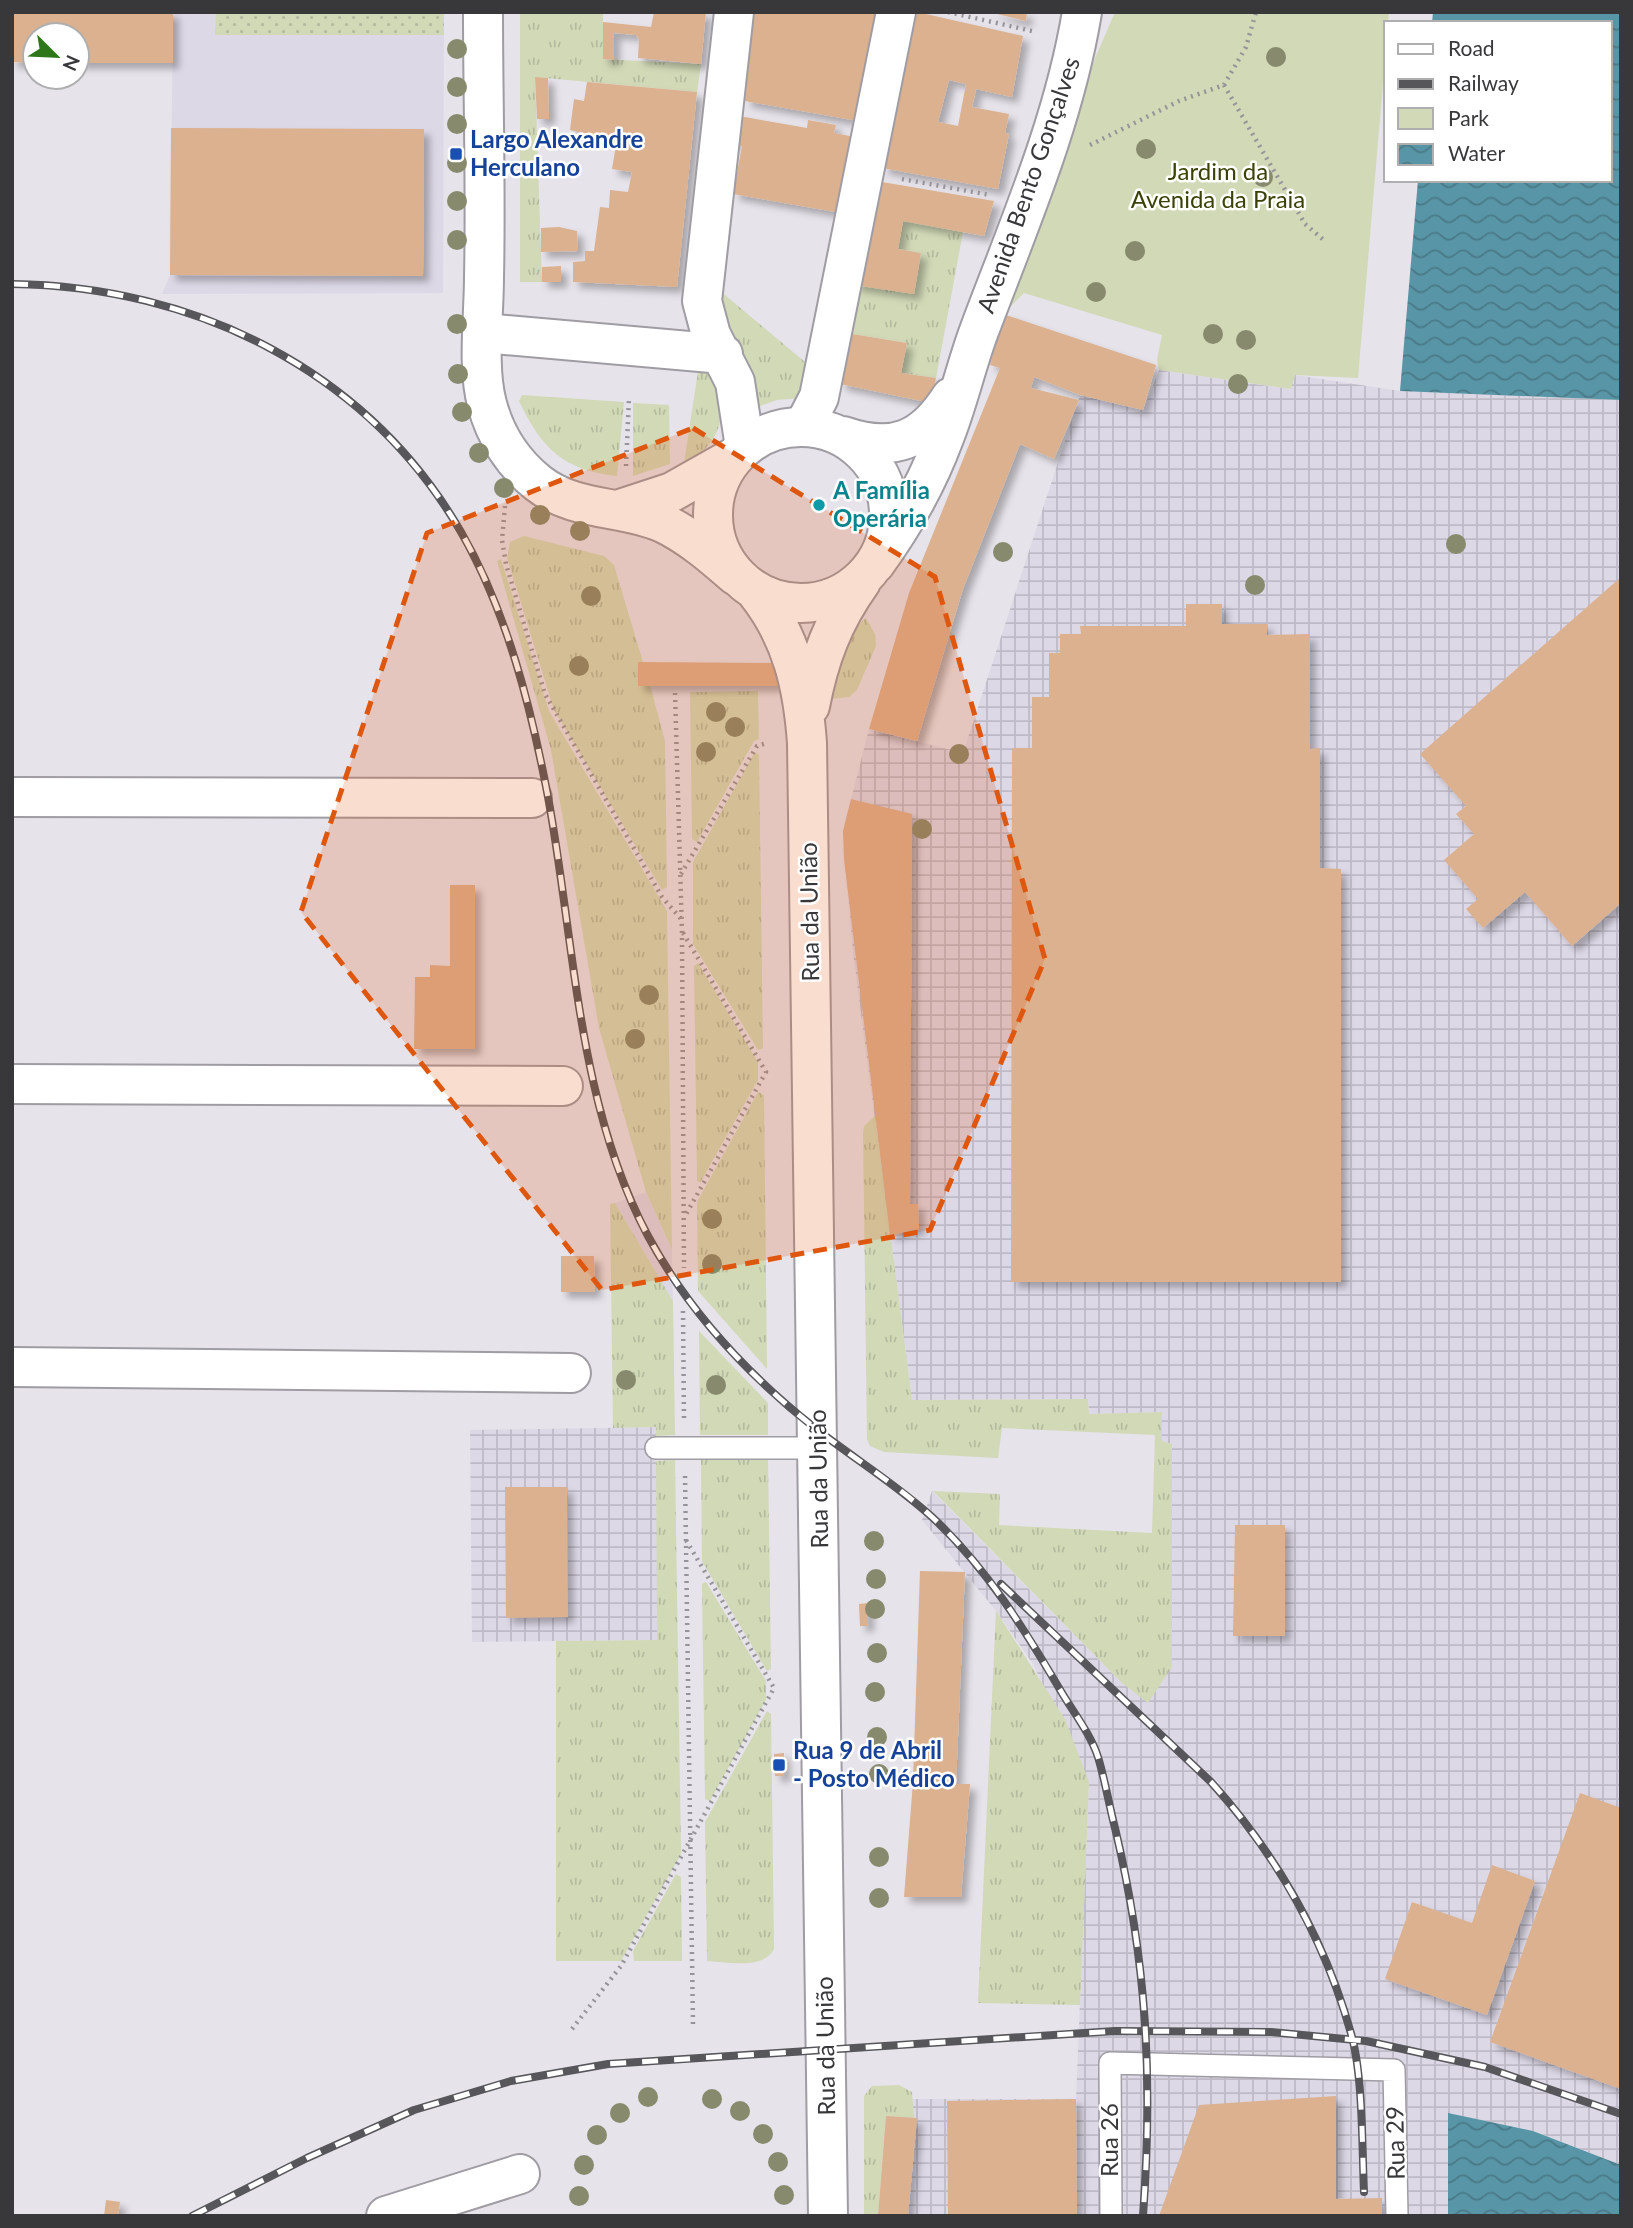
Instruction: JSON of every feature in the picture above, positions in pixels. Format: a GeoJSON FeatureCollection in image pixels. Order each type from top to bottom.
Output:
{"type":"FeatureCollection","features":[{"type":"Feature","properties":{"kind":"street"},"geometry":{"type":"LineString","coordinates":[[483,12],[483,333],[486,401],[504,446],[539,484],[563,498],[590,507],[621,493],[682,488],[773,432],[804,426],[880,445],[917,435],[935,420],[951,398],[970,357]]}},
{"type":"Feature","properties":{"kind":"street"},"geometry":{"type":"LineString","coordinates":[[734,12],[702,285],[711,335],[723,354],[739,398],[739,452],[720,479],[713,503],[713,529],[721,554],[746,584]]}},
{"type":"Feature","properties":{"kind":"street"},"geometry":{"type":"LineString","coordinates":[[804,426],[819,397],[896,12]]}},
{"type":"Feature","properties":{"kind":"street","name":"Avenida Bento Gonçalves"},"geometry":{"type":"LineString","coordinates":[[970,357],[1051,137],[1077,46],[1082,12]]}},
{"type":"Feature","properties":{"kind":"street"},"geometry":{"type":"LineString","coordinates":[[483,333],[723,354]]}},
{"type":"Feature","properties":{"kind":"street"},"geometry":{"type":"LineString","coordinates":[[621,493],[662,523],[688,537],[746,584],[777,601],[799,604],[822,602],[843,593],[868,572],[924,486],[946,435],[970,357]]}},
{"type":"Feature","properties":{"kind":"street"},"geometry":{"type":"LineString","coordinates":[[841,436],[872,461],[883,480],[889,500],[890,522],[885,543],[868,572]]}},
{"type":"Feature","properties":{"kind":"street","name":"Rua da União"},"geometry":{"type":"LineString","coordinates":[[807,743],[810,706],[822,651],[844,606],[868,572]]}},
{"type":"Feature","properties":{"kind":"street","name":"Rua da União"},"geometry":{"type":"LineString","coordinates":[[746,584],[770,609],[791,652],[805,710],[807,743],[828,2216]]}},
{"type":"Feature","properties":{"kind":"street"},"geometry":{"type":"LineString","coordinates":[[12,797],[532,798]]}},
{"type":"Feature","properties":{"kind":"street"},"geometry":{"type":"LineString","coordinates":[[12,1084],[563,1086]]}},
{"type":"Feature","properties":{"kind":"street"},"geometry":{"type":"LineString","coordinates":[[12,1367],[571,1373]]}},
{"type":"Feature","properties":{"kind":"street"},"geometry":{"type":"LineString","coordinates":[[386,2216],[520,2174]]}},
{"type":"Feature","properties":{"kind":"lane"},"geometry":{"type":"LineString","coordinates":[[656,1448],[818,1448]]}},
{"type":"Feature","properties":{"kind":"lane","name":"Rua 26"},"geometry":{"type":"LineString","coordinates":[[1111,2216],[1110,2063],[1394,2070]]}},
{"type":"Feature","properties":{"kind":"lane","name":"Rua 29"},"geometry":{"type":"LineString","coordinates":[[1394,2070],[1397,2216]]}},
{"type":"Feature","properties":{"kind":"path"},"geometry":{"type":"LineString","coordinates":[[948,12],[1032,31]]}},
{"type":"Feature","properties":{"kind":"path"},"geometry":{"type":"LineString","coordinates":[[1083,148],[1179,101],[1224,85],[1246,47],[1256,12]]}},
{"type":"Feature","properties":{"kind":"path"},"geometry":{"type":"LineString","coordinates":[[1224,85],[1305,224],[1325,241]]}},
{"type":"Feature","properties":{"kind":"path"},"geometry":{"type":"LineString","coordinates":[[863,172],[991,195]]}},
{"type":"Feature","properties":{"kind":"path"},"geometry":{"type":"LineString","coordinates":[[621,493],[629,398]]}},
{"type":"Feature","properties":{"kind":"path"},"geometry":{"type":"LineString","coordinates":[[506,501],[502,540],[506,564],[545,694],[662,897],[682,920]]}},
{"type":"Feature","properties":{"kind":"path"},"geometry":{"type":"LineString","coordinates":[[675,693],[682,920],[684,1268]]}},
{"type":"Feature","properties":{"kind":"path"},"geometry":{"type":"LineString","coordinates":[[680,874],[757,746],[769,742]]}},
{"type":"Feature","properties":{"kind":"path"},"geometry":{"type":"LineString","coordinates":[[682,932],[766,1072],[684,1217]]}},
{"type":"Feature","properties":{"kind":"path"},"geometry":{"type":"LineString","coordinates":[[683,1311],[693,2025]]}},
{"type":"Feature","properties":{"kind":"path"},"geometry":{"type":"LineString","coordinates":[[572,2029],[621,1966],[774,1688],[686,1540]]}},
{"type":"Feature","properties":{"kind":"highlighted area"},"geometry":{"type":"Polygon","coordinates":[[[693,428],[935,577],[1045,959],[930,1230],[602,1290],[301,912],[427,533],[693,428]]]}},
{"type":"Feature","properties":{"kind":"shaded area"},"geometry":{"type":"Polygon","coordinates":[[[173,12],[444,12],[443,293],[162,294],[170,275],[173,12]]]}},
{"type":"Feature","properties":{"kind":"shaded area"},"geometry":{"type":"Polygon","coordinates":[[[1159,370],[1290,389],[1295,375],[1400,391],[1621,400],[1621,2165],[1531,2130],[1449,2114],[1448,2216],[878,2216],[886,2116],[913,2118],[913,2099],[1076,2099],[1089,1782],[1033,1664],[996,1611],[922,1520],[932,1491],[1122,1683],[1172,1444],[1162,1442],[1162,1412],[1089,1414],[1088,1399],[912,1400],[853,952],[843,831],[869,729],[963,753],[1080,395],[1143,410],[1159,370]]]}},
{"type":"Feature","properties":{"kind":"shaded area"},"geometry":{"type":"Polygon","coordinates":[[[646,1192],[672,1250],[673,1301],[615,1203],[646,1192]]]}},
{"type":"Feature","properties":{"kind":"shaded area"},"geometry":{"type":"Polygon","coordinates":[[[656,1427],[658,1640],[472,1642],[470,1430],[656,1427]]]}},
{"type":"Feature","properties":{"kind":"green space"},"geometry":{"type":"Polygon","coordinates":[[[216,12],[444,12],[444,35],[215,35],[216,12]]]}},
{"type":"Feature","properties":{"kind":"green space"},"geometry":{"type":"Polygon","coordinates":[[[520,12],[603,12],[603,59],[701,64],[697,92],[535,77],[542,282],[520,282],[520,12]]]}},
{"type":"Feature","properties":{"kind":"green space","name":"Jardim da Avenida da Praia"},"geometry":{"type":"Polygon","coordinates":[[[1115,12],[1389,12],[1388,21],[1384,21],[1384,71],[1358,378],[1295,375],[1291,389],[1159,370],[1157,360],[1162,335],[1024,293],[1003,314],[1096,56],[1115,12]]]}},
{"type":"Feature","properties":{"kind":"green space"},"geometry":{"type":"Polygon","coordinates":[[[903,221],[963,232],[936,378],[901,373],[907,343],[846,333],[854,285],[914,293],[921,253],[898,249],[903,221]]]}},
{"type":"Feature","properties":{"kind":"green space"},"geometry":{"type":"Polygon","coordinates":[[[713,285],[812,368],[802,398],[777,400],[757,407],[713,285]]]}},
{"type":"Feature","properties":{"kind":"green space"},"geometry":{"type":"Polygon","coordinates":[[[699,365],[710,367],[721,413],[715,435],[683,470],[699,365]]]}},
{"type":"Feature","properties":{"kind":"green space"},"geometry":{"type":"Polygon","coordinates":[[[522,395],[624,402],[617,476],[582,468],[556,454],[536,432],[519,401],[522,395]]]}},
{"type":"Feature","properties":{"kind":"green space"},"geometry":{"type":"Polygon","coordinates":[[[633,403],[669,405],[670,464],[633,476],[633,403]]]}},
{"type":"Feature","properties":{"kind":"green space"},"geometry":{"type":"Polygon","coordinates":[[[524,536],[604,556],[614,565],[643,662],[638,663],[638,685],[650,685],[665,741],[667,887],[662,890],[554,710],[507,558],[510,542],[524,536]]]}},
{"type":"Feature","properties":{"kind":"green space"},"geometry":{"type":"Polygon","coordinates":[[[501,559],[549,711],[667,911],[672,1250],[646,1192],[599,1028],[551,750],[497,561],[501,559]]]}},
{"type":"Feature","properties":{"kind":"green space"},"geometry":{"type":"Polygon","coordinates":[[[866,618],[875,634],[876,646],[857,690],[849,697],[830,699],[840,655],[852,633],[866,618]]]}},
{"type":"Feature","properties":{"kind":"green space"},"geometry":{"type":"Polygon","coordinates":[[[758,691],[759,739],[754,741],[697,842],[692,839],[690,692],[758,691]]]}},
{"type":"Feature","properties":{"kind":"green space"},"geometry":{"type":"Polygon","coordinates":[[[755,752],[759,755],[763,1048],[758,1050],[693,944],[693,862],[755,752]]]}},
{"type":"Feature","properties":{"kind":"green space"},"geometry":{"type":"Polygon","coordinates":[[[698,963],[758,1062],[758,1080],[700,1183],[697,1180],[694,966],[698,963]]]}},
{"type":"Feature","properties":{"kind":"green space"},"geometry":{"type":"Polygon","coordinates":[[[758,1092],[764,1095],[767,1369],[698,1291],[697,1202],[758,1092]]]}},
{"type":"Feature","properties":{"kind":"green space"},"geometry":{"type":"Polygon","coordinates":[[[875,1116],[912,1400],[1088,1399],[1089,1414],[1162,1412],[1162,1441],[1172,1444],[1172,1667],[1148,1703],[1122,1683],[933,1491],[1000,1494],[999,1525],[1152,1533],[1155,1435],[1002,1428],[998,1458],[884,1452],[870,1446],[867,1439],[863,1133],[864,1126],[875,1116]]]}},
{"type":"Feature","properties":{"kind":"green space"},"geometry":{"type":"Polygon","coordinates":[[[615,1203],[673,1301],[675,1435],[656,1436],[656,1427],[613,1428],[610,1204],[615,1203]]]}},
{"type":"Feature","properties":{"kind":"green space"},"geometry":{"type":"Polygon","coordinates":[[[699,1331],[768,1403],[768,1435],[700,1435],[699,1331]]]}},
{"type":"Feature","properties":{"kind":"green space"},"geometry":{"type":"Polygon","coordinates":[[[768,1459],[771,1669],[767,1671],[702,1561],[701,1460],[768,1459]]]}},
{"type":"Feature","properties":{"kind":"green space"},"geometry":{"type":"Polygon","coordinates":[[[675,1460],[681,1854],[621,1961],[556,1961],[556,1641],[657,1640],[656,1461],[675,1460]]]}},
{"type":"Feature","properties":{"kind":"green space"},"geometry":{"type":"Polygon","coordinates":[[[706,1582],[766,1681],[766,1700],[710,1801],[705,1799],[702,1584],[706,1582]]]}},
{"type":"Feature","properties":{"kind":"green space"},"geometry":{"type":"Polygon","coordinates":[[[996,1611],[1065,1719],[1089,1782],[1080,2005],[978,2003],[996,1611]]]}},
{"type":"Feature","properties":{"kind":"green space"},"geometry":{"type":"Polygon","coordinates":[[[767,1711],[771,1714],[774,1949],[769,1956],[753,1962],[707,1961],[705,1822],[767,1711]]]}},
{"type":"Feature","properties":{"kind":"green space"},"geometry":{"type":"Polygon","coordinates":[[[676,1874],[681,1877],[682,1961],[634,1961],[633,1951],[676,1874]]]}},
{"type":"Feature","properties":{"kind":"green space"},"geometry":{"type":"Polygon","coordinates":[[[899,2085],[912,2092],[914,2118],[886,2116],[878,2216],[864,2216],[864,2096],[872,2086],[899,2085]]]}},
{"type":"Feature","properties":{"kind":"water"},"geometry":{"type":"Polygon","coordinates":[[[1433,12],[1621,12],[1621,400],[1400,391],[1418,182],[1612,182],[1612,21],[1432,21],[1433,12]]]}},
{"type":"Feature","properties":{"kind":"water"},"geometry":{"type":"Polygon","coordinates":[[[1448,2113],[1533,2131],[1621,2165],[1621,2216],[1448,2216],[1448,2113]]]}},
{"type":"Feature","properties":{"kind":"building"},"geometry":{"type":"Polygon","coordinates":[[[12,12],[173,12],[173,63],[91,63],[91,21],[21,21],[21,62],[12,62],[12,12]]]}},
{"type":"Feature","properties":{"kind":"building"},"geometry":{"type":"Polygon","coordinates":[[[654,12],[706,12],[701,64],[638,58],[639,39],[636,35],[614,33],[614,60],[603,59],[603,22],[651,27],[654,12]]]}},
{"type":"Feature","properties":{"kind":"building"},"geometry":{"type":"Polygon","coordinates":[[[754,12],[879,12],[858,121],[745,101],[754,12]]]}},
{"type":"Feature","properties":{"kind":"building"},"geometry":{"type":"Polygon","coordinates":[[[917,12],[1023,36],[1012,97],[976,89],[972,107],[1009,114],[1005,133],[1009,134],[998,189],[882,168],[917,12]],[[949,80],[938,122],[958,126],[966,84],[949,80]]]}},
{"type":"Feature","properties":{"kind":"building"},"geometry":{"type":"Polygon","coordinates":[[[989,12],[1027,12],[1026,21],[989,12]]]}},
{"type":"Feature","properties":{"kind":"building"},"geometry":{"type":"Polygon","coordinates":[[[535,77],[548,78],[549,119],[537,119],[535,77]]]}},
{"type":"Feature","properties":{"kind":"building"},"geometry":{"type":"Polygon","coordinates":[[[587,82],[697,92],[677,287],[573,282],[573,262],[585,261],[585,251],[594,251],[600,207],[609,208],[610,190],[628,192],[632,172],[612,169],[616,145],[611,139],[570,130],[574,99],[584,101],[587,82]]]}},
{"type":"Feature","properties":{"kind":"building"},"geometry":{"type":"Polygon","coordinates":[[[739,116],[807,128],[808,120],[836,125],[834,133],[855,137],[841,213],[733,194],[742,146],[734,145],[739,116]]]}},
{"type":"Feature","properties":{"kind":"building"},"geometry":{"type":"Polygon","coordinates":[[[171,128],[424,129],[423,276],[170,275],[171,128]]]}},
{"type":"Feature","properties":{"kind":"building"},"geometry":{"type":"Polygon","coordinates":[[[882,182],[994,201],[984,236],[903,221],[898,249],[921,253],[914,294],[854,285],[875,184],[882,182]]]}},
{"type":"Feature","properties":{"kind":"building"},"geometry":{"type":"Polygon","coordinates":[[[559,227],[577,231],[578,251],[541,252],[541,228],[559,227]]]}},
{"type":"Feature","properties":{"kind":"building"},"geometry":{"type":"Polygon","coordinates":[[[561,266],[561,282],[542,282],[542,267],[561,266]]]}},
{"type":"Feature","properties":{"kind":"building"},"geometry":{"type":"Polygon","coordinates":[[[1003,314],[1156,365],[1143,410],[1080,395],[1034,377],[1031,388],[1079,400],[1054,459],[1020,444],[963,589],[917,741],[869,729],[909,593],[1000,368],[990,365],[1003,314]]]}},
{"type":"Feature","properties":{"kind":"building"},"geometry":{"type":"Polygon","coordinates":[[[846,333],[907,343],[901,373],[936,378],[931,403],[840,384],[846,333]]]}},
{"type":"Feature","properties":{"kind":"building"},"geometry":{"type":"Polygon","coordinates":[[[1621,577],[1621,903],[1572,946],[1525,892],[1483,928],[1466,909],[1478,899],[1444,860],[1474,834],[1456,814],[1466,806],[1420,754],[1621,577]]]}},
{"type":"Feature","properties":{"kind":"building"},"geometry":{"type":"Polygon","coordinates":[[[1186,604],[1222,604],[1222,624],[1267,624],[1267,635],[1310,634],[1310,749],[1320,748],[1320,868],[1341,869],[1341,1282],[1011,1282],[1012,748],[1032,748],[1032,697],[1049,697],[1049,653],[1060,653],[1060,634],[1081,634],[1080,626],[1186,626],[1186,604]]]}},
{"type":"Feature","properties":{"kind":"building"},"geometry":{"type":"Polygon","coordinates":[[[638,662],[779,663],[778,686],[638,686],[638,662]]]}},
{"type":"Feature","properties":{"kind":"building"},"geometry":{"type":"Polygon","coordinates":[[[851,799],[912,814],[910,1204],[918,1204],[919,1229],[890,1235],[844,860],[843,831],[851,799]]]}},
{"type":"Feature","properties":{"kind":"building"},"geometry":{"type":"Polygon","coordinates":[[[450,885],[475,885],[475,1049],[414,1049],[415,977],[430,977],[430,965],[450,966],[450,885]]]}},
{"type":"Feature","properties":{"kind":"building"},"geometry":{"type":"Polygon","coordinates":[[[561,1256],[594,1256],[595,1292],[561,1292],[561,1256]]]}},
{"type":"Feature","properties":{"kind":"building"},"geometry":{"type":"Polygon","coordinates":[[[505,1487],[567,1487],[568,1617],[506,1618],[505,1487]]]}},
{"type":"Feature","properties":{"kind":"building"},"geometry":{"type":"Polygon","coordinates":[[[1235,1525],[1285,1525],[1285,1636],[1233,1636],[1235,1525]]]}},
{"type":"Feature","properties":{"kind":"building"},"geometry":{"type":"Polygon","coordinates":[[[920,1571],[965,1572],[956,1784],[970,1784],[961,1897],[904,1897],[913,1782],[920,1571]]]}},
{"type":"Feature","properties":{"kind":"building"},"geometry":{"type":"Polygon","coordinates":[[[868,1603],[868,1626],[860,1626],[859,1604],[868,1603]]]}},
{"type":"Feature","properties":{"kind":"building"},"geometry":{"type":"Polygon","coordinates":[[[784,1753],[784,1776],[775,1776],[774,1754],[784,1753]]]}},
{"type":"Feature","properties":{"kind":"building"},"geometry":{"type":"Polygon","coordinates":[[[1580,1793],[1621,1808],[1621,2089],[1490,2042],[1580,1793]]]}},
{"type":"Feature","properties":{"kind":"building"},"geometry":{"type":"Polygon","coordinates":[[[1492,1865],[1535,1881],[1487,2015],[1385,1979],[1412,1902],[1472,1923],[1492,1865]]]}},
{"type":"Feature","properties":{"kind":"building"},"geometry":{"type":"Polygon","coordinates":[[[1336,2096],[1336,2199],[1382,2198],[1382,2216],[1159,2216],[1199,2105],[1336,2096]]]}},
{"type":"Feature","properties":{"kind":"building"},"geometry":{"type":"Polygon","coordinates":[[[1076,2099],[1077,2216],[948,2216],[947,2101],[1076,2099]]]}},
{"type":"Feature","properties":{"kind":"building"},"geometry":{"type":"Polygon","coordinates":[[[886,2116],[917,2118],[908,2216],[878,2216],[886,2116]]]}},
{"type":"Feature","properties":{"kind":"building"},"geometry":{"type":"Polygon","coordinates":[[[106,2200],[120,2202],[118,2216],[104,2216],[106,2200]]]}},
{"type":"Feature","properties":{"kind":"railway"},"geometry":{"type":"LineString","coordinates":[[12,284],[80,289],[146,301],[210,321],[270,348],[326,383],[377,426],[423,475],[461,532],[492,594],[525,695],[548,797],[592,1077],[606,1132],[624,1185],[648,1236],[664,1264],[701,1316],[766,1386],[815,1428],[918,1505],[952,1536],[987,1578],[1019,1623],[1095,1749],[1126,1878],[1141,1974],[1147,2068],[1143,2216]]}},
{"type":"Feature","properties":{"kind":"railway"},"geometry":{"type":"LineString","coordinates":[[1001,1584],[1211,1782],[1235,1810],[1278,1870],[1328,1967],[1352,2037],[1360,2093],[1364,2192]]}},
{"type":"Feature","properties":{"kind":"railway"},"geometry":{"type":"LineString","coordinates":[[192,2216],[307,2158],[414,2110],[511,2081],[608,2064],[1115,2031],[1271,2032],[1366,2041],[1485,2067],[1621,2114]]}},
{"type":"Feature","properties":{"kind":"place","name":"Largo Alexandre Herculano"},"geometry":{"type":"Point","coordinates":[456,154]}},
{"type":"Feature","properties":{"kind":"place","name":"A Família Operária"},"geometry":{"type":"Point","coordinates":[819,505]}},
{"type":"Feature","properties":{"kind":"place","name":"Rua 9 de Abril - Posto Médico"},"geometry":{"type":"Point","coordinates":[779,1765]}}]}
